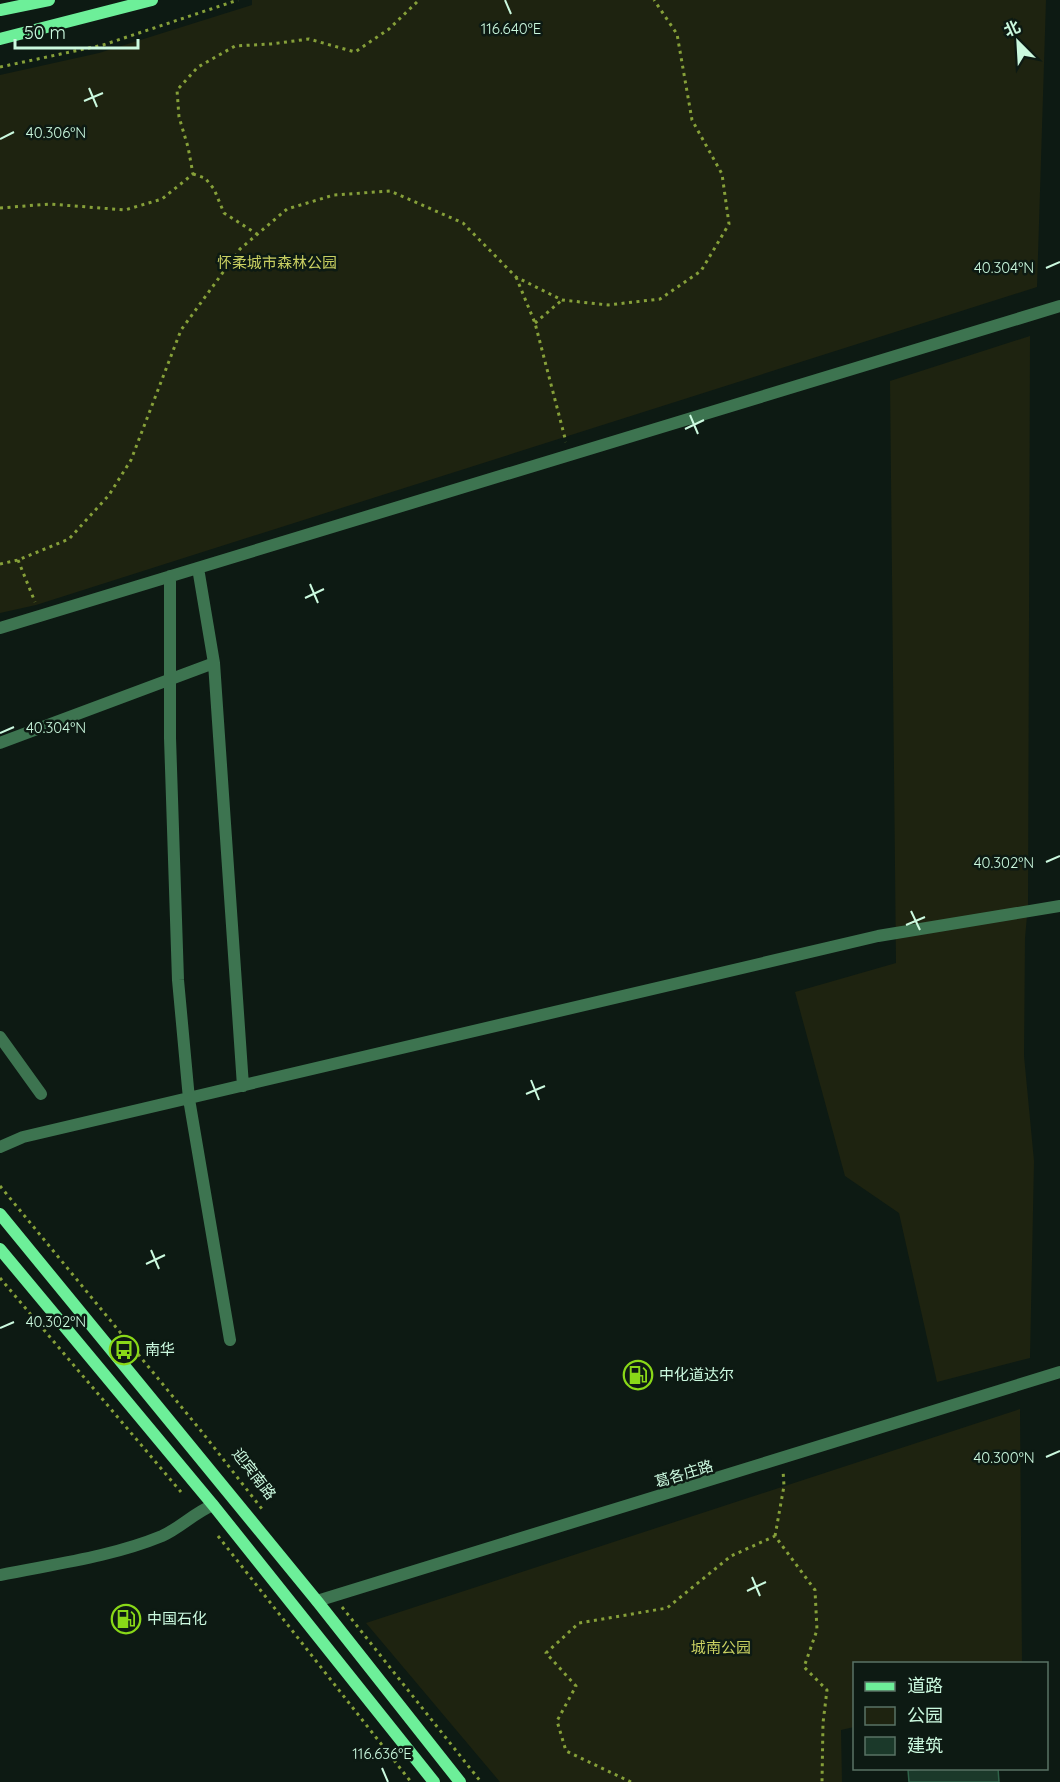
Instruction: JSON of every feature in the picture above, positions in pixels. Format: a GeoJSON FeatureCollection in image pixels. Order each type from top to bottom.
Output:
{"type":"FeatureCollection","features":[{"type":"Feature","properties":{"kind":"main road"},"geometry":{"type":"LineString","coordinates":[[0,10],[49,0]]}},
{"type":"Feature","properties":{"kind":"main road"},"geometry":{"type":"LineString","coordinates":[[0,39],[152,0]]}},
{"type":"Feature","properties":{"kind":"main road","name":"迎宾南路"},"geometry":{"type":"LineString","coordinates":[[0,1214],[317,1601],[460,1782]]}},
{"type":"Feature","properties":{"kind":"main road"},"geometry":{"type":"LineString","coordinates":[[0,1249],[213,1505],[434,1782]]}},
{"type":"Feature","properties":{"kind":"street"},"geometry":{"type":"LineString","coordinates":[[0,628],[1060,306]]}},
{"type":"Feature","properties":{"kind":"street"},"geometry":{"type":"LineString","coordinates":[[198,568],[214,663],[243,1086]]}},
{"type":"Feature","properties":{"kind":"street"},"geometry":{"type":"LineString","coordinates":[[170,576],[170,738],[178,980],[189,1099],[230,1340]]}},
{"type":"Feature","properties":{"kind":"street"},"geometry":{"type":"LineString","coordinates":[[0,742],[214,663]]}},
{"type":"Feature","properties":{"kind":"street"},"geometry":{"type":"LineString","coordinates":[[0,1147],[23,1137],[878,936],[1060,906]]}},
{"type":"Feature","properties":{"kind":"street"},"geometry":{"type":"LineString","coordinates":[[0,1037],[41,1094]]}},
{"type":"Feature","properties":{"kind":"street","name":"葛各庄路"},"geometry":{"type":"LineString","coordinates":[[317,1601],[1060,1372]]}},
{"type":"Feature","properties":{"kind":"street"},"geometry":{"type":"LineString","coordinates":[[0,1575],[122,1550],[164,1535],[198,1511],[213,1505]]}},
{"type":"Feature","properties":{"kind":"path"},"geometry":{"type":"LineString","coordinates":[[0,67],[103,45],[238,0]]}},
{"type":"Feature","properties":{"kind":"path"},"geometry":{"type":"LineString","coordinates":[[193,174],[179,117],[177,90],[198,67],[235,46],[309,39],[355,52],[389,29],[419,0]]}},
{"type":"Feature","properties":{"kind":"path"},"geometry":{"type":"LineString","coordinates":[[0,564],[18,560],[69,539],[109,495],[131,460],[181,330],[240,249],[287,209],[334,195],[390,191],[463,223],[516,277],[562,300],[608,305],[660,299],[701,271],[729,224],[722,174],[692,120],[677,34],[654,0]]}},
{"type":"Feature","properties":{"kind":"path"},"geometry":{"type":"LineString","coordinates":[[0,208],[51,204],[125,210],[162,199],[193,174]]}},
{"type":"Feature","properties":{"kind":"path"},"geometry":{"type":"LineString","coordinates":[[193,174],[205,177],[214,189],[224,213],[257,234]]}},
{"type":"Feature","properties":{"kind":"path"},"geometry":{"type":"LineString","coordinates":[[516,277],[535,323],[566,436],[567,456]]}},
{"type":"Feature","properties":{"kind":"path"},"geometry":{"type":"LineString","coordinates":[[535,323],[562,300]]}},
{"type":"Feature","properties":{"kind":"path"},"geometry":{"type":"LineString","coordinates":[[18,560],[42,615]]}},
{"type":"Feature","properties":{"kind":"path","name":"迎宾南路"},"geometry":{"type":"LineString","coordinates":[[0,1186],[202,1432],[266,1514]]}},
{"type":"Feature","properties":{"kind":"path"},"geometry":{"type":"LineString","coordinates":[[0,1278],[198,1511],[411,1782]]}},
{"type":"Feature","properties":{"kind":"path"},"geometry":{"type":"LineString","coordinates":[[783,1459],[784,1486],[775,1536],[815,1590],[817,1630],[804,1667],[827,1690],[823,1723],[822,1782]]}},
{"type":"Feature","properties":{"kind":"path"},"geometry":{"type":"LineString","coordinates":[[631,1782],[566,1751],[557,1720],[576,1686],[546,1653],[579,1623],[668,1608],[731,1556],[775,1536]]}},
{"type":"Feature","properties":{"kind":"path"},"geometry":{"type":"LineString","coordinates":[[334,1597],[481,1782]]}},
{"type":"Feature","properties":{"kind":"green space","name":"怀柔城市森林公园"},"geometry":{"type":"Polygon","coordinates":[[[252,0],[1046,0],[1037,287],[36,605],[0,613],[0,75],[99,53],[252,5],[252,0]]]}},
{"type":"Feature","properties":{"kind":"green space"},"geometry":{"type":"Polygon","coordinates":[[[1030,336],[1028,905],[1025,938],[1024,1056],[1034,1161],[1030,1358],[937,1382],[899,1213],[845,1176],[795,992],[896,963],[890,381],[1030,336]]]}},
{"type":"Feature","properties":{"kind":"green space","name":"城南公园"},"geometry":{"type":"Polygon","coordinates":[[[1020,1409],[1022,1662],[853,1662],[853,1727],[841,1730],[842,1782],[500,1782],[366,1623],[1020,1409]]]}},
{"type":"Feature","properties":{"kind":"building"},"geometry":{"type":"Polygon","coordinates":[[[908,1770],[998,1770],[999,1782],[909,1782],[908,1770]]]}},
{"type":"Feature","properties":{"kind":"place","name":"南华"},"geometry":{"type":"Point","coordinates":[124,1350]}},
{"type":"Feature","properties":{"kind":"place","name":"中化道达尔"},"geometry":{"type":"Point","coordinates":[638,1375]}},
{"type":"Feature","properties":{"kind":"place","name":"中国石化"},"geometry":{"type":"Point","coordinates":[126,1619]}}]}
